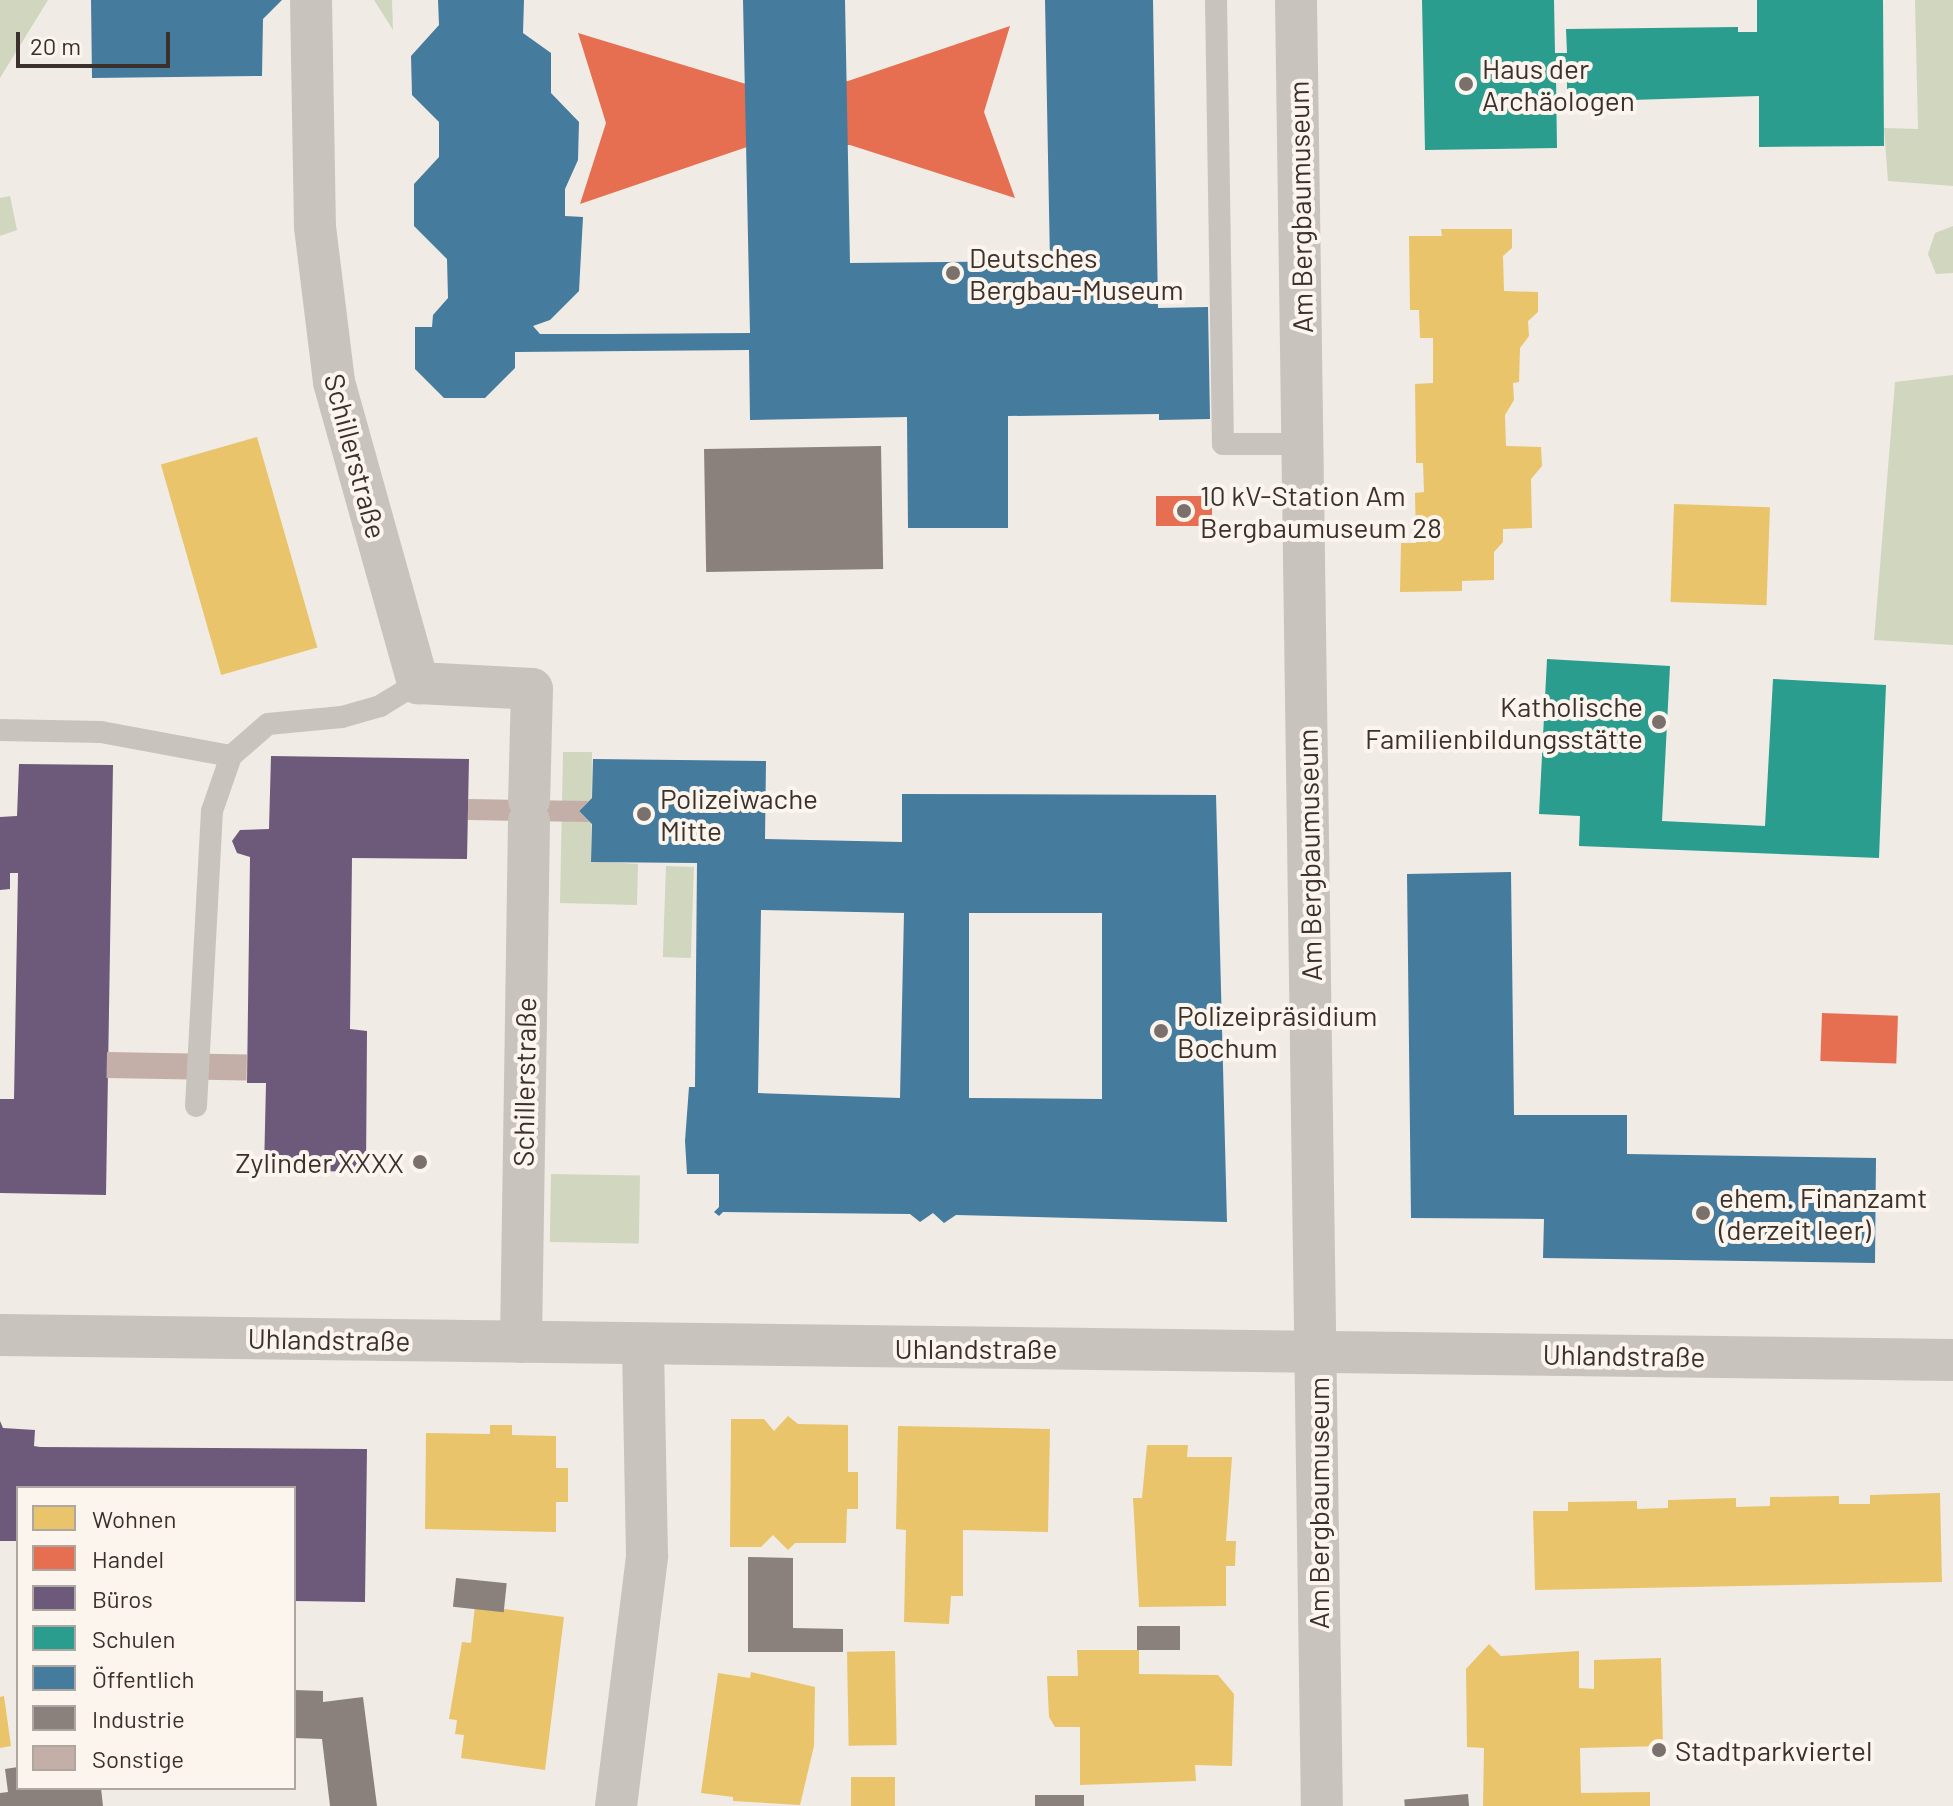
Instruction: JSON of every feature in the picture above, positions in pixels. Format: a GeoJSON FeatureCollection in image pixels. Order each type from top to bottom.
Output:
{"type":"FeatureCollection","features":[{"type":"Feature","properties":{"kind":"street","name":"Schillerstraße"},"geometry":{"type":"LineString","coordinates":[[311,0],[315,227],[334,382],[418,683],[532,689],[521,1342]]}},
{"type":"Feature","properties":{"kind":"street","name":"Am Bergbaumuseum"},"geometry":{"type":"LineString","coordinates":[[1296,0],[1322,1806]]}},
{"type":"Feature","properties":{"kind":"street","name":"Uhlandstraße"},"geometry":{"type":"LineString","coordinates":[[0,1335],[643,1346],[1317,1350],[1953,1360]]}},
{"type":"Feature","properties":{"kind":"street"},"geometry":{"type":"LineString","coordinates":[[616,1806],[647,1556],[643,1346]]}},
{"type":"Feature","properties":{"kind":"lane"},"geometry":{"type":"LineString","coordinates":[[1216,0],[1223,444],[1303,444]]}},
{"type":"Feature","properties":{"kind":"lane"},"geometry":{"type":"LineString","coordinates":[[196,1106],[212,811],[231,756],[268,724],[342,717],[380,706],[418,683]]}},
{"type":"Feature","properties":{"kind":"lane"},"geometry":{"type":"LineString","coordinates":[[0,730],[101,732],[231,756]]}},
{"type":"Feature","properties":{"kind":"green space"},"geometry":{"type":"Polygon","coordinates":[[[0,0],[48,0],[0,78],[0,0]]]}},
{"type":"Feature","properties":{"kind":"green space"},"geometry":{"type":"Polygon","coordinates":[[[374,0],[392,0],[393,30],[374,0]]]}},
{"type":"Feature","properties":{"kind":"green space"},"geometry":{"type":"Polygon","coordinates":[[[1915,0],[1953,0],[1953,186],[1888,181],[1884,128],[1918,129],[1915,0]]]}},
{"type":"Feature","properties":{"kind":"green space"},"geometry":{"type":"Polygon","coordinates":[[[10,196],[17,230],[0,236],[0,198],[10,196]]]}},
{"type":"Feature","properties":{"kind":"green space"},"geometry":{"type":"Polygon","coordinates":[[[1953,226],[1953,273],[1936,274],[1928,254],[1935,233],[1953,226]]]}},
{"type":"Feature","properties":{"kind":"green space"},"geometry":{"type":"Polygon","coordinates":[[[1953,375],[1953,645],[1874,640],[1895,382],[1953,375]]]}},
{"type":"Feature","properties":{"kind":"green space"},"geometry":{"type":"Polygon","coordinates":[[[563,752],[592,752],[591,861],[638,864],[637,905],[560,903],[563,752]]]}},
{"type":"Feature","properties":{"kind":"green space"},"geometry":{"type":"Polygon","coordinates":[[[666,866],[694,867],[691,958],[663,957],[666,866]]]}},
{"type":"Feature","properties":{"kind":"green space"},"geometry":{"type":"Polygon","coordinates":[[[551,1174],[640,1176],[639,1244],[550,1242],[551,1174]]]}},
{"type":"Feature","properties":{"kind":"building: Wohnen"},"geometry":{"type":"Polygon","coordinates":[[[1441,229],[1512,229],[1512,248],[1503,256],[1504,291],[1538,292],[1538,312],[1528,321],[1529,336],[1520,348],[1519,382],[1513,383],[1514,400],[1505,415],[1506,446],[1541,447],[1542,466],[1531,479],[1532,528],[1503,529],[1503,542],[1494,552],[1494,580],[1462,581],[1462,591],[1400,592],[1401,543],[1416,543],[1415,493],[1424,492],[1423,463],[1416,463],[1415,384],[1433,383],[1433,338],[1420,338],[1419,310],[1410,310],[1409,236],[1442,236],[1441,229]]]}},
{"type":"Feature","properties":{"kind":"building: Wohnen"},"geometry":{"type":"Polygon","coordinates":[[[257,437],[317,648],[221,675],[161,465],[257,437]]]}},
{"type":"Feature","properties":{"kind":"building: Wohnen"},"geometry":{"type":"Polygon","coordinates":[[[1674,504],[1770,507],[1767,605],[1671,602],[1674,504]]]}},
{"type":"Feature","properties":{"kind":"building: Wohnen"},"geometry":{"type":"Polygon","coordinates":[[[788,1416],[798,1424],[848,1425],[848,1472],[858,1472],[858,1509],[847,1509],[846,1543],[795,1543],[788,1550],[773,1535],[761,1547],[730,1547],[731,1419],[764,1419],[774,1431],[788,1416]]]}},
{"type":"Feature","properties":{"kind":"building: Wohnen"},"geometry":{"type":"Polygon","coordinates":[[[490,1425],[512,1425],[512,1435],[556,1436],[556,1468],[568,1468],[568,1502],[556,1502],[556,1532],[425,1529],[426,1433],[490,1434],[490,1425]]]}},
{"type":"Feature","properties":{"kind":"building: Wohnen"},"geometry":{"type":"Polygon","coordinates":[[[898,1426],[1050,1429],[1048,1532],[963,1530],[963,1596],[951,1596],[949,1624],[904,1622],[906,1530],[896,1529],[898,1426]]]}},
{"type":"Feature","properties":{"kind":"building: Wohnen"},"geometry":{"type":"Polygon","coordinates":[[[1147,1445],[1188,1445],[1187,1457],[1232,1457],[1226,1541],[1236,1541],[1235,1566],[1226,1566],[1226,1606],[1139,1607],[1133,1498],[1142,1498],[1147,1445]]]}},
{"type":"Feature","properties":{"kind":"building: Wohnen"},"geometry":{"type":"Polygon","coordinates":[[[1940,1493],[1942,1582],[1535,1590],[1533,1511],[1568,1511],[1568,1502],[1637,1501],[1637,1509],[1668,1508],[1668,1500],[1736,1498],[1736,1507],[1770,1506],[1770,1497],[1839,1496],[1839,1504],[1870,1504],[1870,1495],[1940,1493]]]}},
{"type":"Feature","properties":{"kind":"building: Wohnen"},"geometry":{"type":"Polygon","coordinates":[[[475,1605],[564,1617],[545,1770],[461,1758],[464,1735],[455,1734],[457,1720],[449,1719],[462,1642],[471,1643],[475,1605]]]}},
{"type":"Feature","properties":{"kind":"building: Wohnen"},"geometry":{"type":"Polygon","coordinates":[[[1489,1644],[1501,1656],[1579,1651],[1579,1688],[1594,1689],[1594,1660],[1661,1658],[1663,1746],[1580,1748],[1581,1793],[1650,1792],[1650,1806],[1483,1806],[1484,1748],[1467,1747],[1466,1669],[1489,1644]]]}},
{"type":"Feature","properties":{"kind":"building: Wohnen"},"geometry":{"type":"Polygon","coordinates":[[[1077,1650],[1139,1650],[1139,1674],[1218,1675],[1234,1694],[1232,1766],[1195,1765],[1196,1781],[1080,1785],[1080,1727],[1055,1727],[1049,1717],[1047,1676],[1078,1676],[1077,1650]]]}},
{"type":"Feature","properties":{"kind":"building: Wohnen"},"geometry":{"type":"Polygon","coordinates":[[[895,1651],[897,1745],[849,1746],[847,1652],[895,1651]]]}},
{"type":"Feature","properties":{"kind":"building: Wohnen"},"geometry":{"type":"Polygon","coordinates":[[[751,1672],[815,1687],[814,1746],[800,1805],[733,1801],[733,1797],[701,1793],[718,1673],[750,1678],[751,1672]]]}},
{"type":"Feature","properties":{"kind":"building: Wohnen"},"geometry":{"type":"Polygon","coordinates":[[[4,1696],[11,1746],[0,1748],[0,1697],[4,1696]]]}},
{"type":"Feature","properties":{"kind":"building: Wohnen"},"geometry":{"type":"Polygon","coordinates":[[[851,1777],[895,1777],[895,1806],[851,1806],[851,1777]]]}},
{"type":"Feature","properties":{"kind":"building: Handel"},"geometry":{"type":"Polygon","coordinates":[[[1010,26],[984,112],[1015,198],[850,145],[747,147],[580,204],[606,123],[578,33],[746,84],[848,81],[1010,26]]]}},
{"type":"Feature","properties":{"kind":"building: Handel","name":"10 kV-Station Am Bergbaumuseum 28"},"geometry":{"type":"Polygon","coordinates":[[[1156,496],[1212,496],[1212,526],[1156,526],[1156,496]]]}},
{"type":"Feature","properties":{"kind":"building: Handel"},"geometry":{"type":"Polygon","coordinates":[[[1822,1013],[1898,1016],[1896,1064],[1820,1061],[1822,1013]]]}},
{"type":"Feature","properties":{"kind":"building: Büros"},"geometry":{"type":"Polygon","coordinates":[[[271,756],[469,759],[467,859],[352,858],[350,1029],[367,1031],[366,1172],[264,1170],[266,1083],[247,1083],[250,857],[237,853],[232,841],[240,830],[269,829],[271,756]]]}},
{"type":"Feature","properties":{"kind":"building: Büros"},"geometry":{"type":"Polygon","coordinates":[[[19,764],[113,765],[106,1195],[0,1193],[0,1099],[14,1099],[18,873],[10,873],[10,889],[0,890],[0,817],[17,816],[19,764]]]}},
{"type":"Feature","properties":{"kind":"building: Büros"},"geometry":{"type":"Polygon","coordinates":[[[0,1421],[3,1428],[35,1430],[34,1446],[40,1447],[367,1449],[365,1602],[296,1601],[296,1486],[16,1486],[16,1541],[0,1541],[0,1421]]]}},
{"type":"Feature","properties":{"kind":"building: Schulen"},"geometry":{"type":"Polygon","coordinates":[[[1422,0],[1554,0],[1555,53],[1567,53],[1566,29],[1738,27],[1738,32],[1757,32],[1757,0],[1883,0],[1884,146],[1759,147],[1759,96],[1567,102],[1567,77],[1556,77],[1557,148],[1425,150],[1422,0]]]}},
{"type":"Feature","properties":{"kind":"building: Schulen"},"geometry":{"type":"Polygon","coordinates":[[[1547,659],[1670,666],[1662,821],[1765,826],[1773,679],[1886,685],[1879,858],[1579,846],[1580,816],[1539,814],[1547,659]]]}},
{"type":"Feature","properties":{"kind":"building: Öffentlich"},"geometry":{"type":"Polygon","coordinates":[[[91,0],[282,0],[263,19],[262,76],[92,78],[91,0]]]}},
{"type":"Feature","properties":{"kind":"building: Öffentlich","name":"Deutsches Bergbau-Museum"},"geometry":{"type":"Polygon","coordinates":[[[438,0],[524,0],[523,33],[551,53],[551,93],[579,122],[578,160],[565,189],[565,216],[583,217],[579,291],[550,320],[533,326],[540,334],[611,334],[750,333],[743,0],[845,0],[850,263],[1050,261],[1045,0],[1153,0],[1158,308],[1208,307],[1210,419],[1159,420],[1159,414],[1008,416],[1008,528],[908,528],[907,417],[750,420],[749,350],[515,352],[515,368],[485,398],[444,398],[415,369],[415,327],[432,327],[433,315],[448,298],[447,259],[414,226],[414,184],[439,157],[439,122],[412,95],[411,56],[439,25],[438,0]]]}},
{"type":"Feature","properties":{"kind":"building: Öffentlich","name":"Polizeipräsidium Bochum"},"geometry":{"type":"Polygon","coordinates":[[[593,759],[766,761],[765,839],[902,842],[902,794],[1216,795],[1227,1222],[956,1215],[944,1223],[933,1213],[920,1222],[910,1214],[723,1212],[719,1216],[714,1212],[719,1207],[719,1174],[687,1174],[685,1141],[689,1087],[695,1087],[697,863],[591,862],[592,824],[579,811],[592,798],[593,759]],[[761,910],[758,1093],[900,1098],[904,913],[761,910]],[[969,913],[969,1098],[1102,1099],[1102,913],[969,913]]]}},
{"type":"Feature","properties":{"kind":"building: Öffentlich"},"geometry":{"type":"Polygon","coordinates":[[[1511,872],[1514,1115],[1627,1115],[1627,1154],[1876,1158],[1875,1263],[1543,1258],[1544,1219],[1411,1218],[1407,874],[1511,872]]]}},
{"type":"Feature","properties":{"kind":"building: Industrie"},"geometry":{"type":"Polygon","coordinates":[[[881,446],[883,569],[706,572],[704,449],[881,446]]]}},
{"type":"Feature","properties":{"kind":"building: Industrie"},"geometry":{"type":"Polygon","coordinates":[[[748,1557],[793,1558],[793,1628],[843,1629],[843,1652],[748,1652],[748,1557]]]}},
{"type":"Feature","properties":{"kind":"building: Industrie"},"geometry":{"type":"Polygon","coordinates":[[[456,1578],[507,1583],[504,1612],[453,1607],[456,1578]]]}},
{"type":"Feature","properties":{"kind":"building: Industrie"},"geometry":{"type":"Polygon","coordinates":[[[1137,1626],[1180,1626],[1180,1650],[1137,1650],[1137,1626]]]}},
{"type":"Feature","properties":{"kind":"building: Industrie"},"geometry":{"type":"Polygon","coordinates":[[[296,1690],[323,1691],[323,1702],[363,1697],[377,1806],[330,1806],[322,1739],[296,1738],[296,1690]]]}},
{"type":"Feature","properties":{"kind":"building: Industrie"},"geometry":{"type":"Polygon","coordinates":[[[16,1767],[16,1790],[101,1790],[103,1806],[0,1806],[0,1793],[8,1792],[5,1769],[16,1767]]]}},
{"type":"Feature","properties":{"kind":"building: Industrie"},"geometry":{"type":"Polygon","coordinates":[[[1468,1794],[1469,1806],[1405,1806],[1404,1800],[1468,1794]]]}},
{"type":"Feature","properties":{"kind":"building: Industrie"},"geometry":{"type":"Polygon","coordinates":[[[1035,1795],[1084,1795],[1084,1806],[1035,1806],[1035,1795]]]}},
{"type":"Feature","properties":{"kind":"building: Sonstige"},"geometry":{"type":"Polygon","coordinates":[[[468,799],[589,801],[579,811],[589,822],[468,820],[468,799]]]}},
{"type":"Feature","properties":{"kind":"building: Sonstige"},"geometry":{"type":"Polygon","coordinates":[[[107,1052],[247,1054],[247,1080],[107,1078],[107,1052]]]}},
{"type":"Feature","properties":{"kind":"place","name":"Haus der Archäologen"},"geometry":{"type":"Point","coordinates":[1466,84]}},
{"type":"Feature","properties":{"kind":"place","name":"Deutsches Bergbau-Museum"},"geometry":{"type":"Point","coordinates":[953,273]}},
{"type":"Feature","properties":{"kind":"place","name":"10 kV-Station Am Bergbaumuseum 28"},"geometry":{"type":"Point","coordinates":[1184,511]}},
{"type":"Feature","properties":{"kind":"place","name":"Katholische Familienbildungsstätte"},"geometry":{"type":"Point","coordinates":[1659,722]}},
{"type":"Feature","properties":{"kind":"place","name":"Polizeiwache Mitte"},"geometry":{"type":"Point","coordinates":[644,814]}},
{"type":"Feature","properties":{"kind":"place","name":"Polizeipräsidium Bochum"},"geometry":{"type":"Point","coordinates":[1161,1031]}},
{"type":"Feature","properties":{"kind":"place","name":"Zylinder XXXX"},"geometry":{"type":"Point","coordinates":[420,1162]}},
{"type":"Feature","properties":{"kind":"place","name":"ehem. Finanzamt (derzeit leer)"},"geometry":{"type":"Point","coordinates":[1703,1213]}},
{"type":"Feature","properties":{"kind":"place","name":"Stadtparkviertel"},"geometry":{"type":"Point","coordinates":[1659,1750]}}]}
